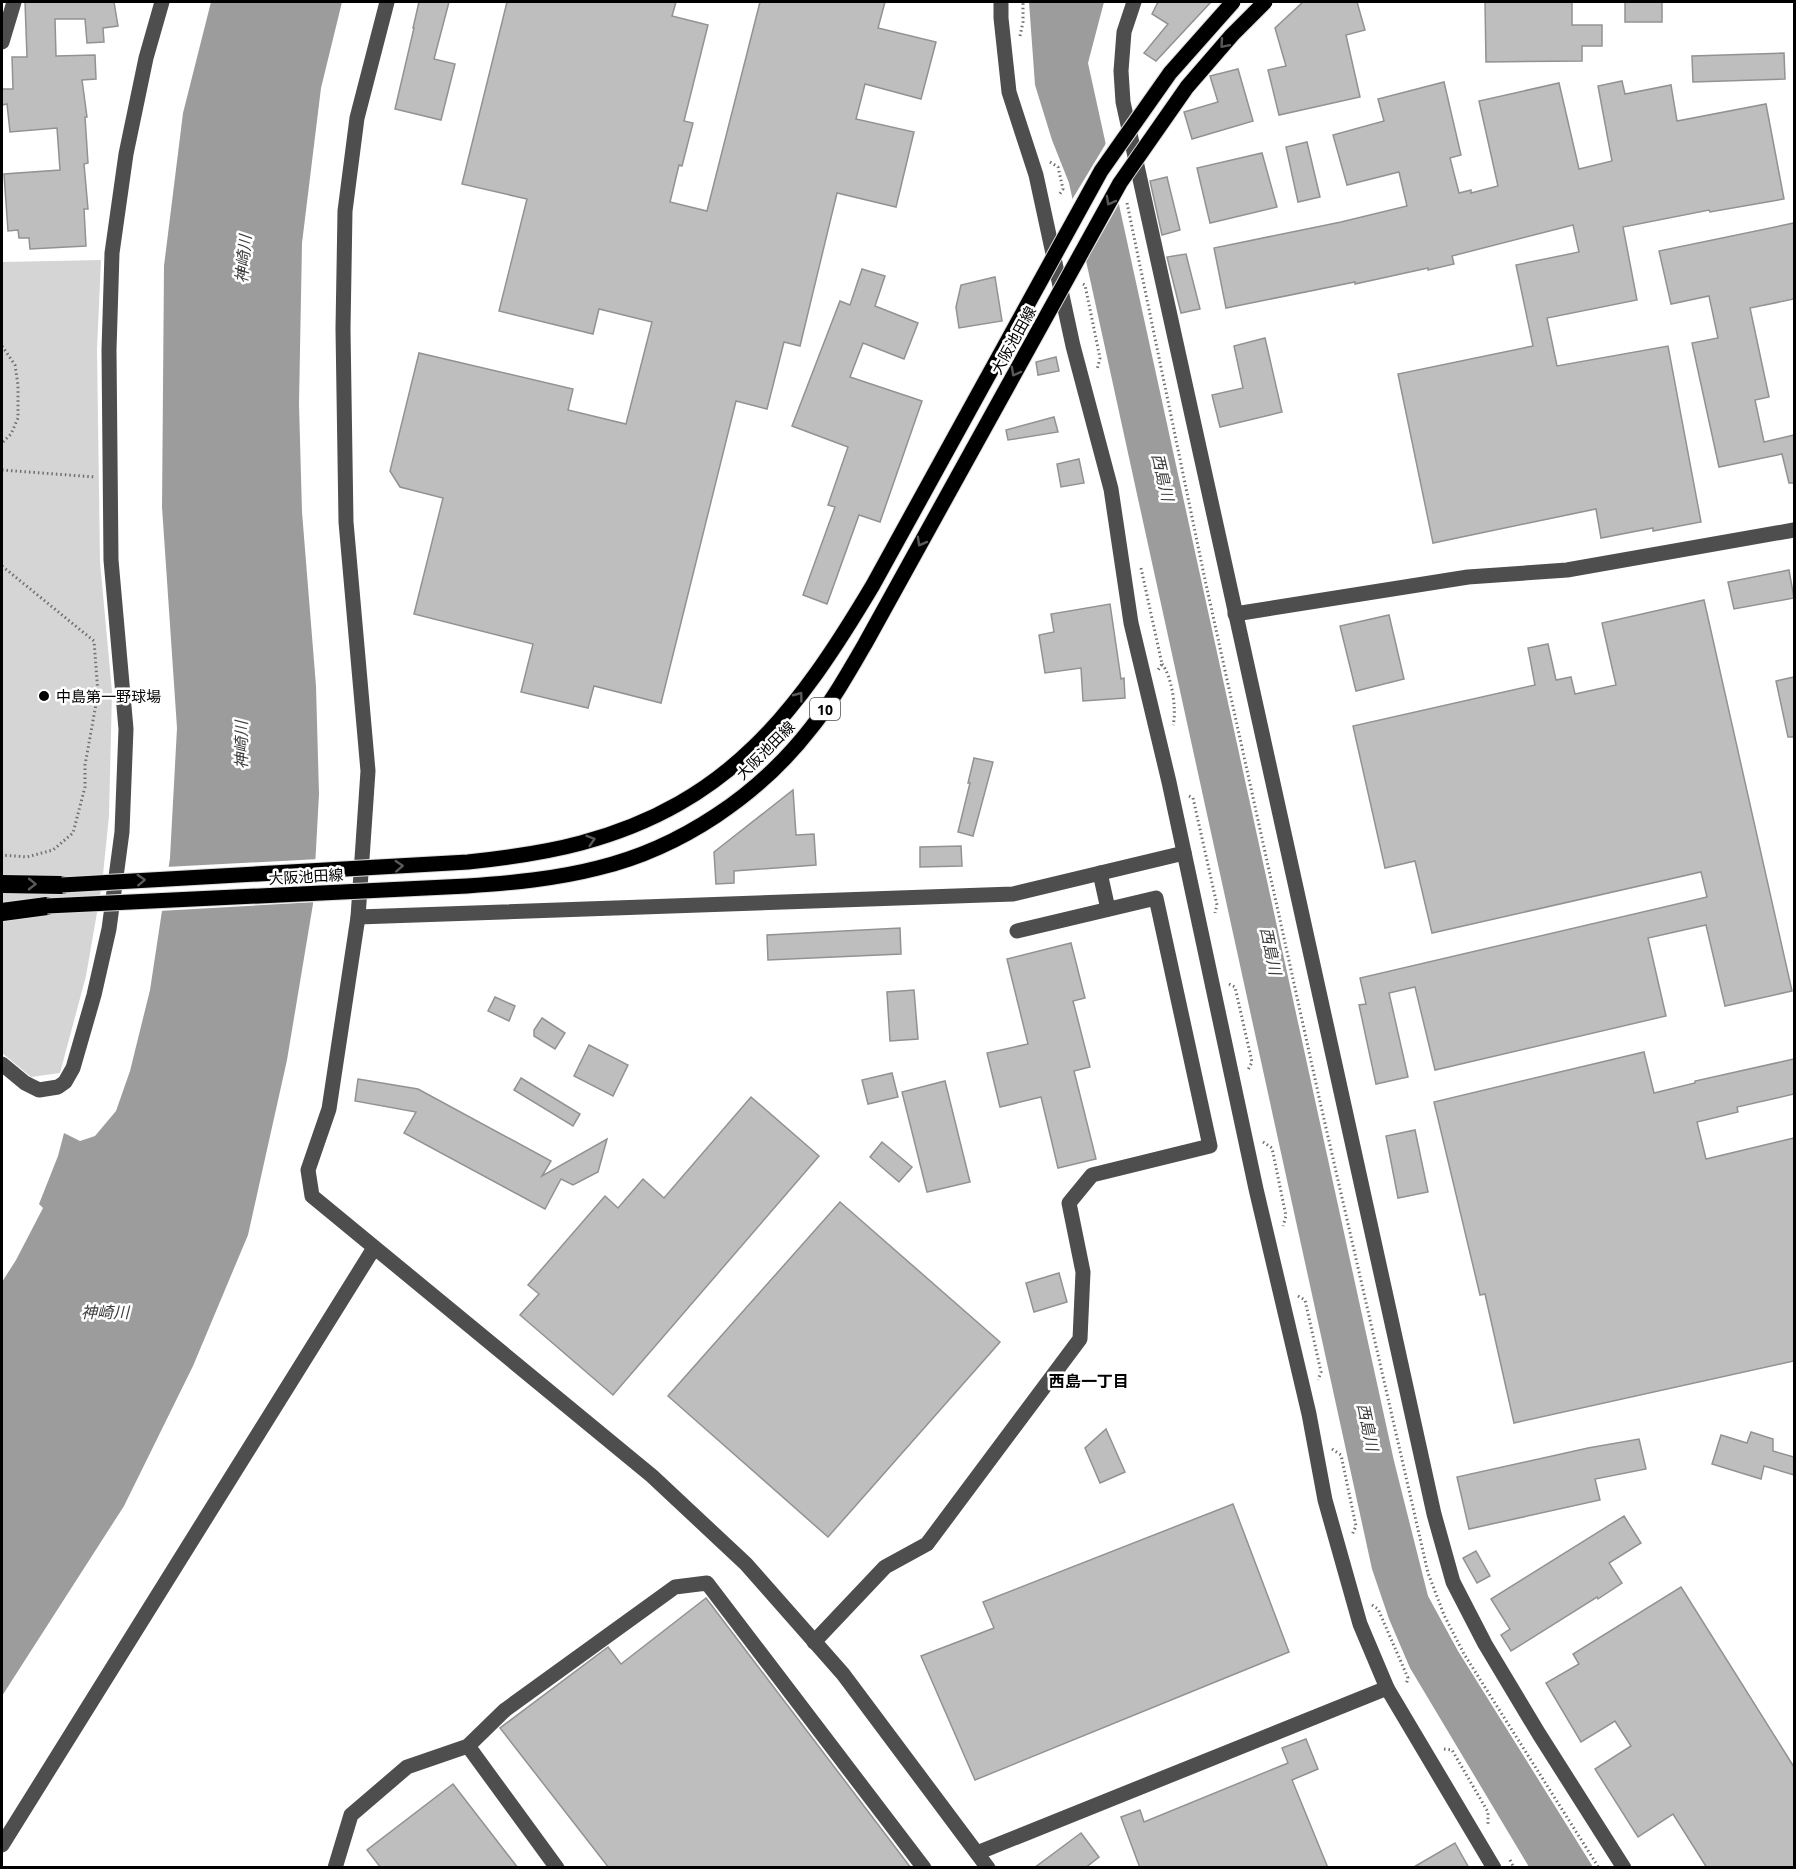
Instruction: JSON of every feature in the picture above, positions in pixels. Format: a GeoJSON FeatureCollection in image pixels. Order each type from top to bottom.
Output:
{"type":"FeatureCollection","features":[{"type":"Feature","properties":{"kind":"highway"},"geometry":{"type":"LineString","coordinates":[[2,884],[62,885]]}},
{"type":"Feature","properties":{"kind":"highway"},"geometry":{"type":"LineString","coordinates":[[2,912],[47,906]]}},
{"type":"Feature","properties":{"kind":"main road","name":"大阪池田線"},"geometry":{"type":"LineString","coordinates":[[62,885],[456,863],[513,857],[582,843],[643,822],[697,794],[721,777],[744,758],[787,712],[850,623],[1101,171],[1170,73],[1233,2]]}},
{"type":"Feature","properties":{"kind":"main road","name":"大阪池田線"},"geometry":{"type":"LineString","coordinates":[[47,906],[467,886],[558,876],[600,868],[651,850],[692,830],[737,800],[770,774],[810,729],[826,707],[865,644],[1120,183],[1187,87],[1232,35],[1265,2]]}},
{"type":"Feature","properties":{"kind":"street"},"geometry":{"type":"LineString","coordinates":[[2,42],[14,2]]}},
{"type":"Feature","properties":{"kind":"street"},"geometry":{"type":"LineString","coordinates":[[2,1064],[25,1083],[39,1090],[58,1087],[65,1082],[73,1068],[85,1027],[109,929],[123,832],[126,729],[111,560],[109,350],[112,254],[126,154],[146,58],[162,2]]}},
{"type":"Feature","properties":{"kind":"street"},"geometry":{"type":"LineString","coordinates":[[387,2],[357,117],[345,211],[343,329],[346,522],[368,771],[358,917],[329,1109],[308,1170],[312,1196],[652,1476],[746,1564],[843,1674],[988,1868]]}},
{"type":"Feature","properties":{"kind":"street"},"geometry":{"type":"LineString","coordinates":[[1001,2],[1009,92],[1036,175],[1073,346],[1111,489],[1131,623],[1184,852],[1256,1189],[1309,1414],[1325,1500],[1360,1624],[1494,1868]]}},
{"type":"Feature","properties":{"kind":"street"},"geometry":{"type":"LineString","coordinates":[[1134,2],[1124,32],[1121,71],[1123,102],[1434,1514],[1453,1582],[1485,1644],[1624,1868]]}},
{"type":"Feature","properties":{"kind":"street"},"geometry":{"type":"LineString","coordinates":[[1235,614],[1468,577],[1567,570],[1794,530]]}},
{"type":"Feature","properties":{"kind":"street"},"geometry":{"type":"LineString","coordinates":[[358,917],[1013,894],[1184,852]]}},
{"type":"Feature","properties":{"kind":"street"},"geometry":{"type":"LineString","coordinates":[[1100,873],[1108,909]]}},
{"type":"Feature","properties":{"kind":"street"},"geometry":{"type":"LineString","coordinates":[[814,1642],[885,1568],[927,1544],[1080,1339],[1083,1272],[1070,1203],[1092,1175],[1210,1146],[1156,898],[1017,931]]}},
{"type":"Feature","properties":{"kind":"street"},"geometry":{"type":"LineString","coordinates":[[2,1845],[374,1248]]}},
{"type":"Feature","properties":{"kind":"street"},"geometry":{"type":"LineString","coordinates":[[335,1868],[351,1815],[407,1767],[468,1746],[505,1710],[675,1587],[707,1583],[924,1868]]}},
{"type":"Feature","properties":{"kind":"street"},"geometry":{"type":"LineString","coordinates":[[977,1853],[1394,1684]]}},
{"type":"Feature","properties":{"kind":"street"},"geometry":{"type":"LineString","coordinates":[[468,1746],[556,1868]]}},
{"type":"Feature","properties":{"kind":"path"},"geometry":{"type":"LineString","coordinates":[[1015,32],[1019,40],[1023,22],[1023,2]]}},
{"type":"Feature","properties":{"kind":"path"},"geometry":{"type":"LineString","coordinates":[[1047,153],[1050,162],[1048,170]]}},
{"type":"Feature","properties":{"kind":"path"},"geometry":{"type":"LineString","coordinates":[[1050,162],[1058,167],[1063,189],[1059,195]]}},
{"type":"Feature","properties":{"kind":"path"},"geometry":{"type":"LineString","coordinates":[[1076,280],[1085,285],[1100,358],[1096,372],[1089,364]]}},
{"type":"Feature","properties":{"kind":"path"},"geometry":{"type":"LineString","coordinates":[[2,346],[15,365],[18,385],[18,418],[11,434],[2,443]]}},
{"type":"Feature","properties":{"kind":"path"},"geometry":{"type":"LineString","coordinates":[[2,470],[98,477]]}},
{"type":"Feature","properties":{"kind":"path"},"geometry":{"type":"LineString","coordinates":[[1140,562],[1162,664],[1167,670],[1176,715],[1173,728],[1168,722]]}},
{"type":"Feature","properties":{"kind":"path"},"geometry":{"type":"LineString","coordinates":[[2,566],[94,641],[98,693],[85,765],[85,787],[73,833],[53,850],[27,857],[2,855]]}},
{"type":"Feature","properties":{"kind":"path"},"geometry":{"type":"LineString","coordinates":[[1157,672],[1162,664]]}},
{"type":"Feature","properties":{"kind":"path"},"geometry":{"type":"LineString","coordinates":[[1184,800],[1187,795],[1193,798],[1217,905],[1213,918],[1209,913]]}},
{"type":"Feature","properties":{"kind":"path"},"geometry":{"type":"LineString","coordinates":[[1226,990],[1227,983],[1235,987],[1252,1062],[1247,1071],[1242,1064]]}},
{"type":"Feature","properties":{"kind":"path"},"geometry":{"type":"LineString","coordinates":[[1262,1150],[1263,1142],[1272,1148],[1286,1216],[1282,1226],[1278,1222]]}},
{"type":"Feature","properties":{"kind":"path"},"geometry":{"type":"LineString","coordinates":[[1296,1303],[1298,1296],[1305,1300],[1321,1372],[1317,1382],[1312,1379]]}},
{"type":"Feature","properties":{"kind":"path"},"geometry":{"type":"LineString","coordinates":[[1330,1457],[1332,1449],[1341,1455],[1356,1526],[1352,1535],[1348,1533]]}},
{"type":"Feature","properties":{"kind":"path"},"geometry":{"type":"LineString","coordinates":[[1370,1614],[1370,1605],[1378,1609],[1408,1678],[1406,1685],[1394,1684]]}},
{"type":"Feature","properties":{"kind":"path"},"geometry":{"type":"LineString","coordinates":[[1444,1757],[1444,1749],[1452,1750],[1488,1812],[1488,1824],[1482,1821]]}},
{"type":"Feature","properties":{"kind":"path"},"geometry":{"type":"LineString","coordinates":[[1509,1859],[1514,1868]]}},
{"type":"Feature","properties":{"kind":"shaded area"},"geometry":{"type":"Polygon","coordinates":[[[101,260],[97,349],[100,562],[112,692],[109,816],[102,884],[86,976],[60,1073],[31,1077],[2,1053],[2,262],[101,260]]]}},
{"type":"Feature","properties":{"kind":"water","name":"神崎川"},"geometry":{"type":"Polygon","coordinates":[[[211,2],[342,2],[321,88],[302,243],[299,404],[302,512],[316,686],[319,794],[313,904],[287,1060],[248,1235],[193,1366],[124,1506],[2,1696],[2,1282],[43,1208],[39,1204],[58,1156],[64,1133],[80,1141],[95,1136],[116,1111],[130,1071],[150,990],[170,858],[177,728],[162,507],[164,266],[183,113],[211,2]]]}},
{"type":"Feature","properties":{"kind":"water","name":"西島川"},"geometry":{"type":"Polygon","coordinates":[[[1029,2],[1104,2],[1088,63],[1394,1461],[1428,1596],[1458,1651],[1593,1867],[1529,1867],[1410,1668],[1389,1619],[1372,1569],[1069,183],[1052,140],[1035,85],[1029,2]]]}},
{"type":"Feature","properties":{"kind":"pier"},"geometry":{"type":"Polygon","coordinates":[[[1108,140],[1121,200],[1084,265],[1070,203],[1108,140]]]}},
{"type":"Feature","properties":{"kind":"pier"},"geometry":{"type":"Polygon","coordinates":[[[319,859],[317,902],[159,911],[165,867],[319,859]]]}},
{"type":"Feature","properties":{"kind":"building"},"geometry":{"type":"Polygon","coordinates":[[[25,2],[114,2],[118,26],[103,28],[104,42],[87,43],[85,19],[55,19],[56,56],[95,55],[96,79],[82,80],[87,117],[85,117],[88,163],[84,164],[88,209],[84,209],[86,246],[30,249],[29,238],[19,238],[18,230],[8,231],[4,174],[60,170],[57,128],[10,132],[7,104],[2,105],[2,89],[13,89],[12,57],[27,57],[25,2]]]}},
{"type":"Feature","properties":{"kind":"building"},"geometry":{"type":"Polygon","coordinates":[[[419,2],[449,2],[434,59],[455,64],[441,120],[395,109],[419,2]]]}},
{"type":"Feature","properties":{"kind":"building"},"geometry":{"type":"Polygon","coordinates":[[[507,2],[676,2],[672,16],[708,25],[684,121],[693,123],[670,202],[707,211],[760,2],[885,2],[878,28],[936,42],[921,99],[865,84],[856,119],[914,132],[896,207],[837,193],[800,346],[784,342],[767,409],[736,401],[661,703],[594,686],[588,708],[521,692],[533,644],[414,614],[443,498],[400,487],[390,471],[419,353],[573,389],[568,410],[626,424],[652,322],[599,309],[593,334],[499,311],[527,199],[462,184],[507,2]]]}},
{"type":"Feature","properties":{"kind":"building"},"geometry":{"type":"Polygon","coordinates":[[[1158,2],[1211,2],[1156,61],[1144,53],[1168,24],[1152,14],[1158,2]]]}},
{"type":"Feature","properties":{"kind":"building"},"geometry":{"type":"Polygon","coordinates":[[[1303,2],[1357,2],[1365,30],[1346,35],[1360,97],[1279,115],[1268,70],[1286,66],[1275,28],[1303,2]]]}},
{"type":"Feature","properties":{"kind":"building"},"geometry":{"type":"Polygon","coordinates":[[[1485,2],[1572,2],[1572,25],[1602,25],[1602,46],[1582,46],[1582,61],[1486,62],[1485,2]]]}},
{"type":"Feature","properties":{"kind":"building"},"geometry":{"type":"Polygon","coordinates":[[[1625,2],[1662,2],[1662,22],[1625,22],[1625,2]]]}},
{"type":"Feature","properties":{"kind":"building"},"geometry":{"type":"Polygon","coordinates":[[[1784,53],[1785,79],[1693,82],[1692,56],[1784,53]]]}},
{"type":"Feature","properties":{"kind":"building"},"geometry":{"type":"Polygon","coordinates":[[[1238,69],[1253,121],[1192,139],[1184,112],[1218,102],[1210,76],[1238,69]]]}},
{"type":"Feature","properties":{"kind":"building"},"geometry":{"type":"Polygon","coordinates":[[[1622,81],[1625,94],[1671,85],[1677,121],[1766,104],[1784,199],[1710,212],[1709,210],[1623,227],[1637,300],[1547,318],[1557,366],[1668,346],[1701,522],[1601,538],[1596,509],[1433,543],[1398,374],[1533,346],[1516,265],[1579,252],[1573,225],[1452,256],[1454,264],[1226,308],[1214,248],[1407,206],[1399,172],[1347,185],[1333,135],[1384,121],[1378,99],[1444,82],[1461,155],[1450,158],[1459,193],[1471,190],[1471,193],[1498,186],[1479,101],[1559,83],[1579,169],[1612,161],[1598,86],[1622,81]]]}},
{"type":"Feature","properties":{"kind":"building"},"geometry":{"type":"Polygon","coordinates":[[[1307,142],[1320,197],[1298,202],[1286,147],[1307,142]]]}},
{"type":"Feature","properties":{"kind":"building"},"geometry":{"type":"Polygon","coordinates":[[[1262,153],[1277,207],[1210,223],[1197,168],[1262,153]]]}},
{"type":"Feature","properties":{"kind":"building"},"geometry":{"type":"Polygon","coordinates":[[[1167,177],[1180,230],[1162,235],[1150,181],[1167,177]]]}},
{"type":"Feature","properties":{"kind":"building"},"geometry":{"type":"Polygon","coordinates":[[[1794,223],[1794,299],[1750,308],[1769,397],[1755,400],[1764,442],[1794,435],[1794,483],[1789,483],[1782,454],[1719,467],[1692,343],[1718,338],[1709,296],[1671,304],[1659,251],[1794,223]]]}},
{"type":"Feature","properties":{"kind":"building"},"geometry":{"type":"Polygon","coordinates":[[[1186,254],[1200,309],[1181,313],[1167,257],[1186,254]]]}},
{"type":"Feature","properties":{"kind":"building"},"geometry":{"type":"Polygon","coordinates":[[[862,269],[885,276],[875,306],[918,323],[904,359],[863,343],[850,377],[922,401],[880,522],[859,515],[827,604],[803,595],[835,507],[828,505],[848,447],[792,426],[840,301],[850,305],[862,269]]]}},
{"type":"Feature","properties":{"kind":"building"},"geometry":{"type":"Polygon","coordinates":[[[995,277],[1002,321],[959,328],[956,307],[961,285],[995,277]]]}},
{"type":"Feature","properties":{"kind":"building"},"geometry":{"type":"Polygon","coordinates":[[[1265,338],[1282,412],[1220,427],[1212,395],[1243,388],[1234,346],[1265,338]]]}},
{"type":"Feature","properties":{"kind":"building"},"geometry":{"type":"Polygon","coordinates":[[[1056,357],[1059,371],[1038,375],[1036,362],[1056,357]]]}},
{"type":"Feature","properties":{"kind":"building"},"geometry":{"type":"Polygon","coordinates":[[[1054,417],[1058,432],[1008,440],[1006,430],[1054,417]]]}},
{"type":"Feature","properties":{"kind":"building"},"geometry":{"type":"Polygon","coordinates":[[[1079,459],[1084,483],[1061,487],[1057,464],[1079,459]]]}},
{"type":"Feature","properties":{"kind":"building"},"geometry":{"type":"Polygon","coordinates":[[[1789,570],[1794,598],[1734,609],[1728,582],[1789,570]]]}},
{"type":"Feature","properties":{"kind":"building"},"geometry":{"type":"Polygon","coordinates":[[[1704,600],[1792,991],[1725,1006],[1706,925],[1648,938],[1666,1016],[1435,1070],[1415,987],[1389,993],[1408,1077],[1376,1084],[1359,1005],[1366,1004],[1360,978],[1707,897],[1701,872],[1432,933],[1415,861],[1385,868],[1353,726],[1535,685],[1528,648],[1548,644],[1556,680],[1571,677],[1575,694],[1616,685],[1602,623],[1704,600]]]}},
{"type":"Feature","properties":{"kind":"building"},"geometry":{"type":"Polygon","coordinates":[[[1110,604],[1121,679],[1124,678],[1125,698],[1083,701],[1081,668],[1045,673],[1039,635],[1054,632],[1051,614],[1110,604]]]}},
{"type":"Feature","properties":{"kind":"building"},"geometry":{"type":"Polygon","coordinates":[[[1389,615],[1404,679],[1356,691],[1340,626],[1389,615]]]}},
{"type":"Feature","properties":{"kind":"building"},"geometry":{"type":"Polygon","coordinates":[[[1794,677],[1794,737],[1788,737],[1776,681],[1794,677]]]}},
{"type":"Feature","properties":{"kind":"building"},"geometry":{"type":"Polygon","coordinates":[[[974,758],[993,762],[973,836],[958,832],[974,758]]]}},
{"type":"Feature","properties":{"kind":"building"},"geometry":{"type":"Polygon","coordinates":[[[793,790],[796,835],[814,834],[816,865],[734,871],[734,883],[716,884],[714,852],[793,790]]]}},
{"type":"Feature","properties":{"kind":"building"},"geometry":{"type":"Polygon","coordinates":[[[961,846],[962,866],[920,867],[920,847],[961,846]]]}},
{"type":"Feature","properties":{"kind":"building"},"geometry":{"type":"Polygon","coordinates":[[[900,928],[901,954],[768,960],[767,935],[900,928]]]}},
{"type":"Feature","properties":{"kind":"building"},"geometry":{"type":"Polygon","coordinates":[[[1071,943],[1085,998],[1073,1001],[1090,1067],[1074,1071],[1096,1159],[1058,1168],[1041,1097],[1000,1107],[987,1053],[1028,1044],[1007,959],[1071,943]]]}},
{"type":"Feature","properties":{"kind":"building"},"geometry":{"type":"Polygon","coordinates":[[[914,990],[918,1039],[890,1041],[887,992],[914,990]]]}},
{"type":"Feature","properties":{"kind":"building"},"geometry":{"type":"Polygon","coordinates":[[[495,997],[515,1006],[509,1021],[488,1011],[495,997]]]}},
{"type":"Feature","properties":{"kind":"building"},"geometry":{"type":"Polygon","coordinates":[[[542,1018],[565,1033],[555,1049],[534,1036],[534,1030],[542,1018]]]}},
{"type":"Feature","properties":{"kind":"building"},"geometry":{"type":"Polygon","coordinates":[[[589,1045],[628,1065],[613,1096],[574,1076],[589,1045]]]}},
{"type":"Feature","properties":{"kind":"building"},"geometry":{"type":"Polygon","coordinates":[[[1644,1052],[1654,1093],[1695,1083],[1695,1081],[1794,1059],[1794,1094],[1737,1107],[1738,1112],[1697,1122],[1706,1159],[1794,1138],[1794,1361],[1514,1423],[1485,1294],[1480,1295],[1434,1102],[1644,1052]]]}},
{"type":"Feature","properties":{"kind":"building"},"geometry":{"type":"Polygon","coordinates":[[[892,1073],[898,1097],[868,1104],[862,1080],[892,1073]]]}},
{"type":"Feature","properties":{"kind":"building"},"geometry":{"type":"Polygon","coordinates":[[[521,1078],[580,1114],[573,1126],[514,1090],[521,1078]]]}},
{"type":"Feature","properties":{"kind":"building"},"geometry":{"type":"Polygon","coordinates":[[[358,1079],[418,1089],[551,1161],[542,1176],[607,1139],[598,1172],[573,1185],[561,1179],[545,1209],[404,1133],[416,1112],[355,1101],[358,1079]]]}},
{"type":"Feature","properties":{"kind":"building"},"geometry":{"type":"Polygon","coordinates":[[[945,1081],[970,1182],[927,1192],[902,1092],[945,1081]]]}},
{"type":"Feature","properties":{"kind":"building"},"geometry":{"type":"Polygon","coordinates":[[[751,1097],[819,1156],[613,1395],[520,1315],[539,1294],[528,1285],[605,1196],[618,1208],[643,1179],[664,1198],[751,1097]]]}},
{"type":"Feature","properties":{"kind":"building"},"geometry":{"type":"Polygon","coordinates":[[[1415,1130],[1428,1192],[1398,1198],[1386,1136],[1415,1130]]]}},
{"type":"Feature","properties":{"kind":"building"},"geometry":{"type":"Polygon","coordinates":[[[882,1142],[912,1167],[899,1182],[870,1157],[882,1142]]]}},
{"type":"Feature","properties":{"kind":"building"},"geometry":{"type":"Polygon","coordinates":[[[840,1202],[1000,1342],[828,1537],[668,1396],[840,1202]]]}},
{"type":"Feature","properties":{"kind":"building"},"geometry":{"type":"Polygon","coordinates":[[[1059,1273],[1067,1302],[1034,1312],[1026,1283],[1059,1273]]]}},
{"type":"Feature","properties":{"kind":"building"},"geometry":{"type":"Polygon","coordinates":[[[1106,1429],[1125,1472],[1100,1483],[1085,1448],[1106,1429]]]}},
{"type":"Feature","properties":{"kind":"building"},"geometry":{"type":"Polygon","coordinates":[[[1751,1432],[1773,1439],[1773,1451],[1794,1457],[1794,1475],[1764,1466],[1761,1479],[1712,1464],[1721,1435],[1747,1443],[1751,1432]]]}},
{"type":"Feature","properties":{"kind":"building"},"geometry":{"type":"Polygon","coordinates":[[[1639,1439],[1646,1469],[1595,1479],[1600,1500],[1469,1529],[1457,1477],[1639,1439]]]}},
{"type":"Feature","properties":{"kind":"building"},"geometry":{"type":"Polygon","coordinates":[[[1233,1504],[1289,1652],[975,1780],[921,1656],[994,1628],[983,1602],[1233,1504]]]}},
{"type":"Feature","properties":{"kind":"building"},"geometry":{"type":"Polygon","coordinates":[[[1624,1516],[1641,1543],[1609,1563],[1622,1583],[1511,1651],[1501,1635],[1510,1629],[1491,1599],[1624,1516]]]}},
{"type":"Feature","properties":{"kind":"building"},"geometry":{"type":"Polygon","coordinates":[[[1476,1551],[1490,1576],[1477,1583],[1463,1558],[1476,1551]]]}},
{"type":"Feature","properties":{"kind":"building"},"geometry":{"type":"Polygon","coordinates":[[[1681,1587],[1794,1767],[1794,1868],[1707,1868],[1673,1814],[1638,1837],[1595,1769],[1631,1746],[1615,1721],[1581,1742],[1546,1683],[1579,1664],[1573,1654],[1681,1587]]]}},
{"type":"Feature","properties":{"kind":"building"},"geometry":{"type":"Polygon","coordinates":[[[706,1598],[911,1868],[609,1868],[500,1728],[608,1647],[621,1664],[706,1598]]]}},
{"type":"Feature","properties":{"kind":"building"},"geometry":{"type":"Polygon","coordinates":[[[1306,1739],[1318,1769],[1292,1780],[1328,1868],[1140,1868],[1121,1817],[1140,1810],[1144,1822],[1288,1763],[1282,1748],[1306,1739]]]}},
{"type":"Feature","properties":{"kind":"building"},"geometry":{"type":"Polygon","coordinates":[[[453,1784],[518,1868],[381,1868],[367,1850],[453,1784]]]}},
{"type":"Feature","properties":{"kind":"building"},"geometry":{"type":"Polygon","coordinates":[[[1081,1833],[1099,1857],[1085,1868],[1034,1868],[1081,1833]]]}},
{"type":"Feature","properties":{"kind":"building"},"geometry":{"type":"Polygon","coordinates":[[[1455,1843],[1469,1868],[1412,1868],[1455,1843]]]}},
{"type":"Feature","properties":{"kind":"place","name":"中島第一野球場"},"geometry":{"type":"Point","coordinates":[44,696]}},
{"type":"Feature","properties":{"kind":"district","name":"西島一丁目"},"geometry":{"type":"Point","coordinates":[1089,1381]}}]}
